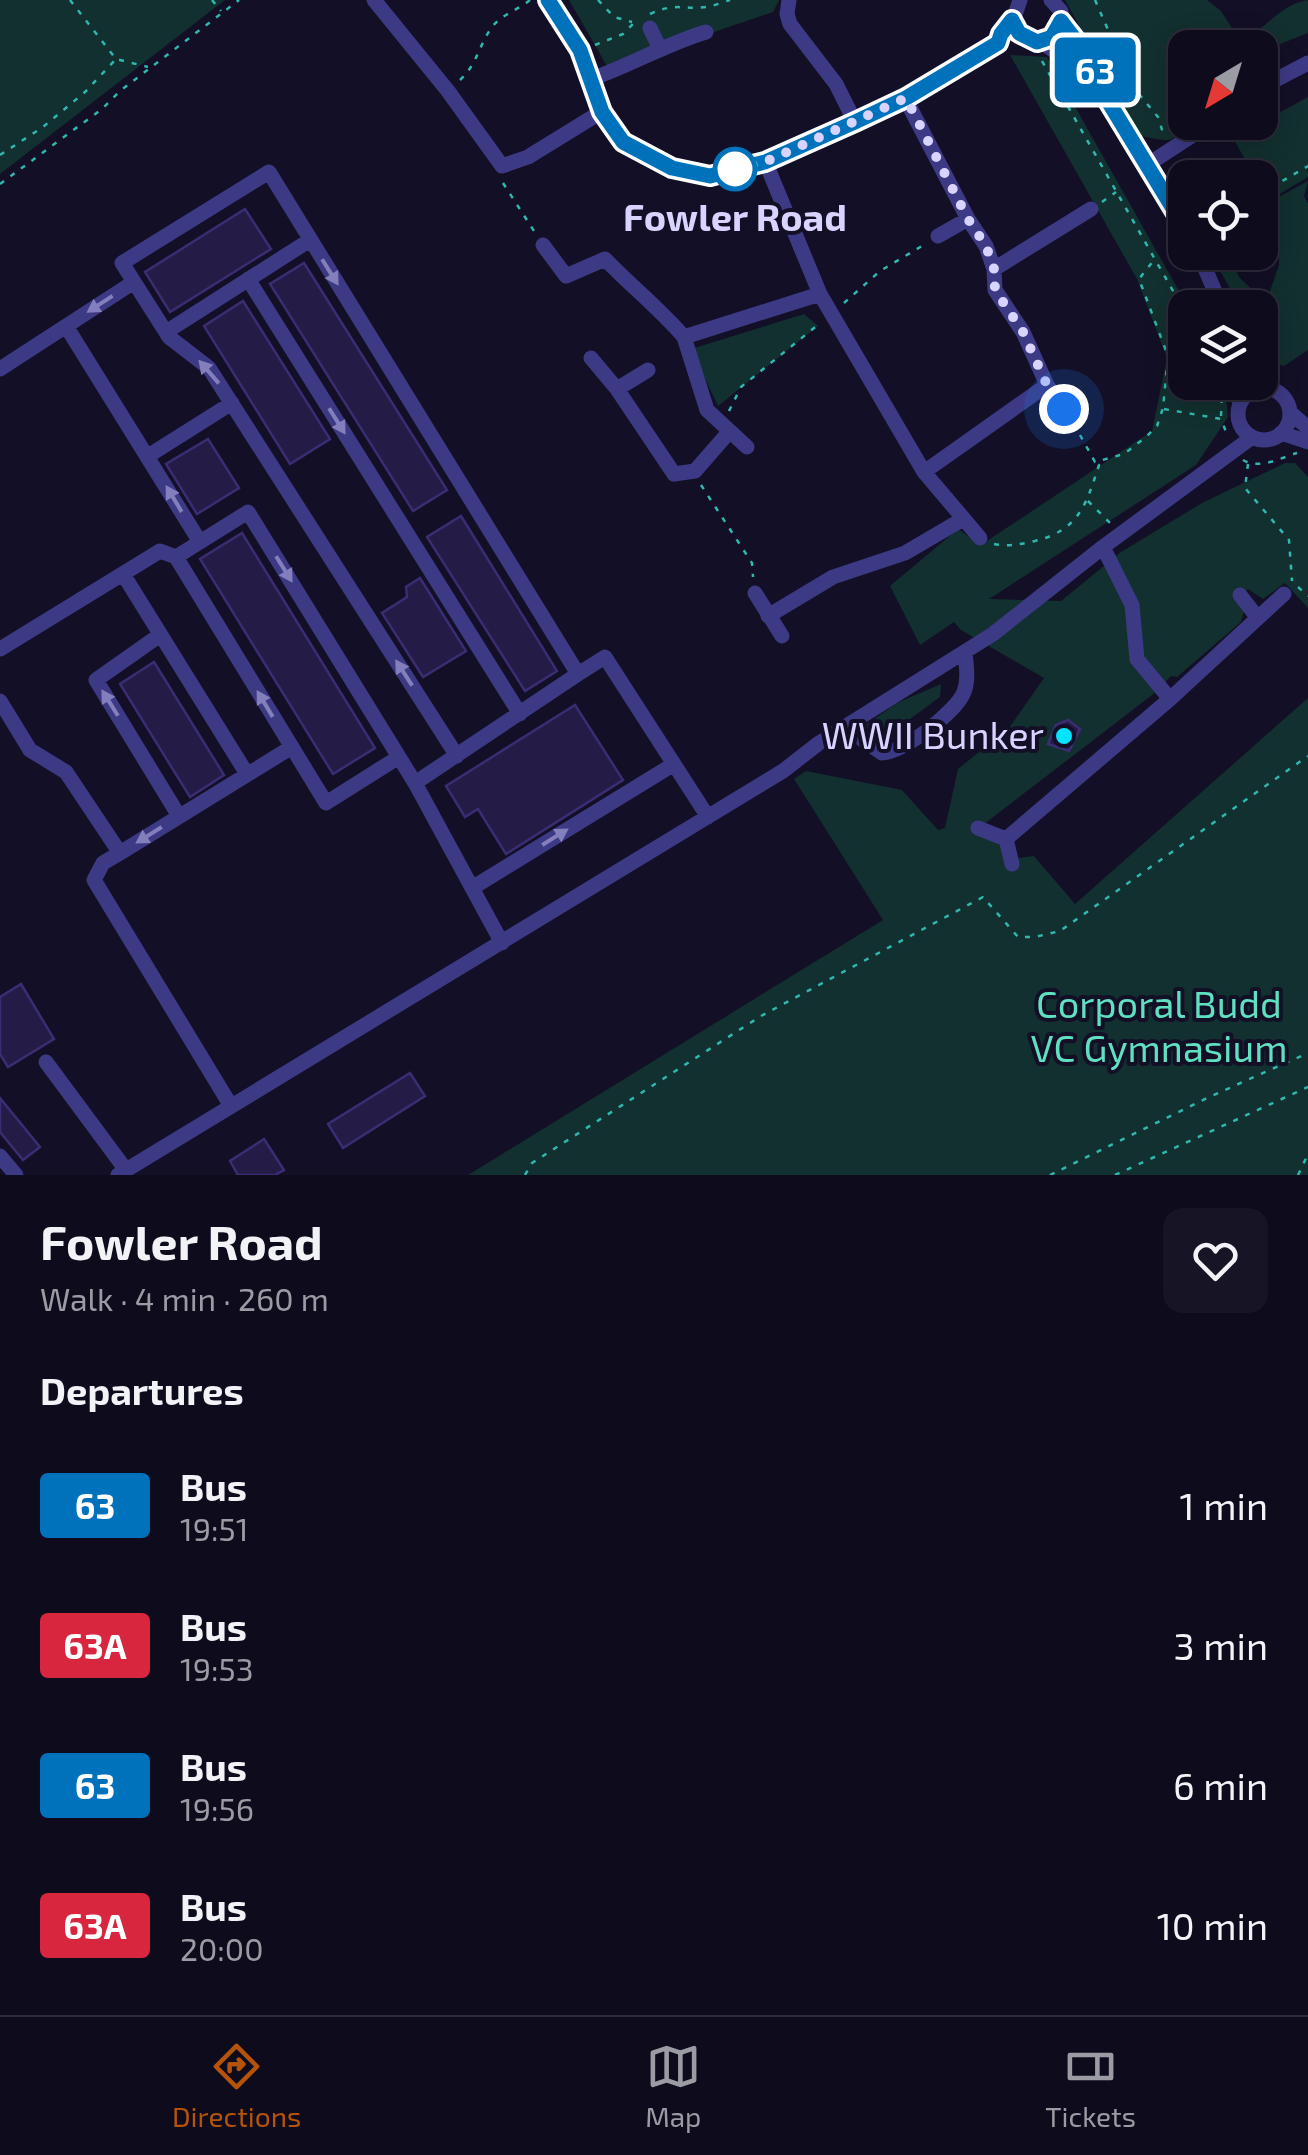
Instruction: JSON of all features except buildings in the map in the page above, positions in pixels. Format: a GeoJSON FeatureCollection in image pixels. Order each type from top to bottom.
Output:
{"type":"FeatureCollection","features":[{"type":"Feature","properties":{"kind":"street"},"geometry":{"type":"LineString","coordinates":[[548,0],[580,50],[602,112],[623,142],[672,168],[710,176],[765,162],[906,98],[998,43],[1016,7]]}},
{"type":"Feature","properties":{"kind":"street"},"geometry":{"type":"LineString","coordinates":[[789,0],[790,24],[836,84],[855,122]]}},
{"type":"Feature","properties":{"kind":"street"},"geometry":{"type":"LineString","coordinates":[[998,43],[1037,46],[1058,32],[1061,11],[1051,0]]}},
{"type":"Feature","properties":{"kind":"street"},"geometry":{"type":"LineString","coordinates":[[376,3],[448,91],[502,166],[528,157],[602,112]]}},
{"type":"Feature","properties":{"kind":"street"},"geometry":{"type":"LineString","coordinates":[[1016,7],[1019,33],[1072,62],[1108,101],[1168,199]]}},
{"type":"Feature","properties":{"kind":"street"},"geometry":{"type":"LineString","coordinates":[[1061,21],[1090,61],[1108,101]]}},
{"type":"Feature","properties":{"kind":"street"},"geometry":{"type":"LineString","coordinates":[[650,28],[660,48]]}},
{"type":"Feature","properties":{"kind":"street"},"geometry":{"type":"LineString","coordinates":[[591,79],[706,32]]}},
{"type":"Feature","properties":{"kind":"street"},"geometry":{"type":"LineString","coordinates":[[1278,79],[1308,63]]}},
{"type":"Feature","properties":{"kind":"street"},"geometry":{"type":"LineString","coordinates":[[906,98],[986,246],[994,269],[995,290],[1023,332],[1047,385],[1072,420]]}},
{"type":"Feature","properties":{"kind":"street"},"geometry":{"type":"LineString","coordinates":[[1147,164],[1187,140]]}},
{"type":"Feature","properties":{"kind":"street"},"geometry":{"type":"LineString","coordinates":[[765,162],[820,294],[924,472],[980,538]]}},
{"type":"Feature","properties":{"kind":"street"},"geometry":{"type":"LineString","coordinates":[[456,756],[210,368],[166,332],[122,263],[269,172],[578,674]]}},
{"type":"Feature","properties":{"kind":"street"},"geometry":{"type":"LineString","coordinates":[[994,269],[1090,210]]}},
{"type":"Feature","properties":{"kind":"street"},"geometry":{"type":"LineString","coordinates":[[938,236],[968,219]]}},
{"type":"Feature","properties":{"kind":"street"},"geometry":{"type":"LineString","coordinates":[[166,332],[310,240]]}},
{"type":"Feature","properties":{"kind":"street"},"geometry":{"type":"LineString","coordinates":[[543,245],[566,276]]}},
{"type":"Feature","properties":{"kind":"street"},"geometry":{"type":"LineString","coordinates":[[551,288],[566,276],[604,258],[684,337],[707,410],[747,446]]}},
{"type":"Feature","properties":{"kind":"street"},"geometry":{"type":"LineString","coordinates":[[248,279],[520,714]]}},
{"type":"Feature","properties":{"kind":"street"},"geometry":{"type":"LineString","coordinates":[[0,369],[134,282]]}},
{"type":"Feature","properties":{"kind":"street"},"geometry":{"type":"LineString","coordinates":[[684,337],[820,294]]}},
{"type":"Feature","properties":{"kind":"street"},"geometry":{"type":"LineString","coordinates":[[66,326],[200,542]]}},
{"type":"Feature","properties":{"kind":"street"},"geometry":{"type":"LineString","coordinates":[[591,358],[618,389],[674,474],[694,471],[728,432]]}},
{"type":"Feature","properties":{"kind":"street"},"geometry":{"type":"LineString","coordinates":[[618,389],[648,370]]}},
{"type":"Feature","properties":{"kind":"street"},"geometry":{"type":"LineString","coordinates":[[924,472],[1047,385]]}},
{"type":"Feature","properties":{"kind":"street"},"geometry":{"type":"LineString","coordinates":[[1278,394],[1308,428]]}},
{"type":"Feature","properties":{"kind":"street"},"geometry":{"type":"LineString","coordinates":[[1239,400],[1241,426],[1251,438]]}},
{"type":"Feature","properties":{"kind":"street"},"geometry":{"type":"LineString","coordinates":[[1240,404],[1242,400]]}},
{"type":"Feature","properties":{"kind":"street"},"geometry":{"type":"LineString","coordinates":[[148,456],[232,403]]}},
{"type":"Feature","properties":{"kind":"street"},"geometry":{"type":"LineString","coordinates":[[46,1062],[122,1172],[783,771],[993,634],[1251,438],[1269,439],[1282,433],[1291,413]]}},
{"type":"Feature","properties":{"kind":"street"},"geometry":{"type":"LineString","coordinates":[[1282,433],[1308,442]]}},
{"type":"Feature","properties":{"kind":"street"},"geometry":{"type":"LineString","coordinates":[[176,557],[248,512],[416,783],[502,942]]}},
{"type":"Feature","properties":{"kind":"street"},"geometry":{"type":"LineString","coordinates":[[768,616],[833,577],[904,553],[963,519]]}},
{"type":"Feature","properties":{"kind":"street"},"geometry":{"type":"LineString","coordinates":[[1103,547],[1132,605],[1138,660],[1170,699]]}},
{"type":"Feature","properties":{"kind":"street"},"geometry":{"type":"LineString","coordinates":[[0,649],[160,551],[176,557],[326,803],[399,758]]}},
{"type":"Feature","properties":{"kind":"street"},"geometry":{"type":"LineString","coordinates":[[123,574],[247,774]]}},
{"type":"Feature","properties":{"kind":"street"},"geometry":{"type":"LineString","coordinates":[[754,593],[782,636]]}},
{"type":"Feature","properties":{"kind":"street"},"geometry":{"type":"LineString","coordinates":[[1006,839],[1170,699],[1284,594]]}},
{"type":"Feature","properties":{"kind":"street"},"geometry":{"type":"LineString","coordinates":[[1240,595],[1256,617]]}},
{"type":"Feature","properties":{"kind":"street"},"geometry":{"type":"LineString","coordinates":[[160,635],[96,680],[180,816]]}},
{"type":"Feature","properties":{"kind":"street"},"geometry":{"type":"LineString","coordinates":[[845,727],[882,753],[890,753],[938,722],[958,703],[967,680],[965,652]]}},
{"type":"Feature","properties":{"kind":"street"},"geometry":{"type":"LineString","coordinates":[[416,783],[605,657],[708,817]]}},
{"type":"Feature","properties":{"kind":"street"},"geometry":{"type":"LineString","coordinates":[[0,701],[30,750],[66,772],[120,853]]}},
{"type":"Feature","properties":{"kind":"street"},"geometry":{"type":"LineString","coordinates":[[231,1106],[94,880],[103,864],[292,747]]}},
{"type":"Feature","properties":{"kind":"street"},"geometry":{"type":"LineString","coordinates":[[472,888],[674,764]]}},
{"type":"Feature","properties":{"kind":"street"},"geometry":{"type":"LineString","coordinates":[[978,828],[1006,839]]}},
{"type":"Feature","properties":{"kind":"street"},"geometry":{"type":"LineString","coordinates":[[1006,839],[1012,864]]}},
{"type":"Feature","properties":{"kind":"street"},"geometry":{"type":"LineString","coordinates":[[0,1156],[16,1175]]}},
{"type":"Feature","properties":{"kind":"path"},"geometry":{"type":"LineString","coordinates":[[70,0],[116,59],[150,68]]}},
{"type":"Feature","properties":{"kind":"path"},"geometry":{"type":"LineString","coordinates":[[212,0],[222,13]]}},
{"type":"Feature","properties":{"kind":"path"},"geometry":{"type":"LineString","coordinates":[[0,184],[239,0]]}},
{"type":"Feature","properties":{"kind":"path"},"geometry":{"type":"LineString","coordinates":[[448,91],[474,67],[488,32],[498,20],[530,0]]}},
{"type":"Feature","properties":{"kind":"path"},"geometry":{"type":"LineString","coordinates":[[598,0],[614,17],[632,22]]}},
{"type":"Feature","properties":{"kind":"path"},"geometry":{"type":"LineString","coordinates":[[1095,0],[1133,86],[1158,117],[1169,152]]}},
{"type":"Feature","properties":{"kind":"path"},"geometry":{"type":"LineString","coordinates":[[1037,46],[1173,290]]}},
{"type":"Feature","properties":{"kind":"path"},"geometry":{"type":"LineString","coordinates":[[0,155],[43,127],[85,92],[116,59]]}},
{"type":"Feature","properties":{"kind":"path"},"geometry":{"type":"LineString","coordinates":[[502,166],[504,184],[543,245]]}},
{"type":"Feature","properties":{"kind":"path"},"geometry":{"type":"LineString","coordinates":[[1278,184],[1308,166]]}},
{"type":"Feature","properties":{"kind":"path"},"geometry":{"type":"LineString","coordinates":[[1094,462],[1124,454],[1146,437],[1157,426],[1163,408],[1168,356],[1140,279],[1155,259]]}},
{"type":"Feature","properties":{"kind":"path"},"geometry":{"type":"LineString","coordinates":[[1220,419],[1221,400]]}},
{"type":"Feature","properties":{"kind":"path"},"geometry":{"type":"LineString","coordinates":[[980,538],[986,536],[994,544],[1006,547],[1061,534],[1083,510],[1098,465],[1072,420]]}},
{"type":"Feature","properties":{"kind":"path"},"geometry":{"type":"LineString","coordinates":[[1248,464],[1245,488],[1289,540],[1291,580],[1308,596]]}},
{"type":"Feature","properties":{"kind":"path"},"geometry":{"type":"LineString","coordinates":[[694,471],[752,563],[754,593]]}},
{"type":"Feature","properties":{"kind":"path"},"geometry":{"type":"LineString","coordinates":[[1087,500],[1121,534]]}},
{"type":"Feature","properties":{"kind":"path"},"geometry":{"type":"LineString","coordinates":[[525,1175],[532,1163],[762,1016],[983,896],[1018,937],[1035,938],[1060,931],[1308,756]]}},
{"type":"Feature","properties":{"kind":"path"},"geometry":{"type":"LineString","coordinates":[[1050,1175],[1308,1052]]}},
{"type":"Feature","properties":{"kind":"path"},"geometry":{"type":"LineString","coordinates":[[1116,1175],[1308,1087]]}},
{"type":"Feature","properties":{"kind":"path"},"geometry":{"type":"LineString","coordinates":[[1298,1175],[1308,1154]]}},
{"type":"Feature","properties":{"kind":"green space"},"geometry":{"type":"Polygon","coordinates":[[[0,0],[225,0],[0,174],[0,0]]]}},
{"type":"Feature","properties":{"kind":"green space"},"geometry":{"type":"Polygon","coordinates":[[[569,0],[779,0],[773,12],[608,68],[569,0]]]}},
{"type":"Feature","properties":{"kind":"green space"},"geometry":{"type":"Polygon","coordinates":[[[1065,0],[1207,0],[1221,11],[1233,30],[1168,30],[1168,140],[1140,136],[1065,0]]]}},
{"type":"Feature","properties":{"kind":"green space"},"geometry":{"type":"Polygon","coordinates":[[[1308,0],[1308,33],[1278,45],[1278,30],[1258,30],[1284,10],[1308,0]]]}},
{"type":"Feature","properties":{"kind":"green space","name":"Corporal Budd VC Gymnasium"},"geometry":{"type":"Polygon","coordinates":[[[1010,55],[1047,57],[1178,290],[1168,290],[1168,400],[1226,400],[1228,417],[1196,465],[989,599],[1061,601],[1121,552],[1202,503],[1285,463],[1295,463],[1308,477],[1308,608],[1285,583],[1263,599],[1248,589],[1240,598],[1245,608],[1241,622],[1177,677],[1171,676],[1156,692],[979,828],[995,833],[1009,859],[1034,856],[1075,904],[1308,698],[1308,1175],[468,1175],[883,920],[794,779],[806,771],[902,790],[938,830],[945,828],[958,769],[1009,728],[1044,678],[961,630],[954,622],[920,645],[890,586],[958,529],[981,545],[1152,431],[1167,358],[1137,279],[1010,55]]]}},
{"type":"Feature","properties":{"kind":"green space"},"geometry":{"type":"Polygon","coordinates":[[[1308,97],[1308,177],[1278,195],[1278,160],[1245,160],[1234,140],[1278,140],[1278,113],[1308,97]]]}},
{"type":"Feature","properties":{"kind":"green space"},"geometry":{"type":"Polygon","coordinates":[[[1308,181],[1304,196],[1308,204],[1308,350],[1284,366],[1278,364],[1278,290],[1270,290],[1279,265],[1278,197],[1308,181]]]}},
{"type":"Feature","properties":{"kind":"green space"},"geometry":{"type":"Polygon","coordinates":[[[1219,270],[1236,270],[1252,290],[1231,290],[1219,270]]]}},
{"type":"Feature","properties":{"kind":"green space"},"geometry":{"type":"Polygon","coordinates":[[[804,314],[818,326],[718,406],[691,349],[804,314]]]}},
{"type":"Feature","properties":{"kind":"green space"},"geometry":{"type":"Polygon","coordinates":[[[941,684],[940,697],[884,738],[864,726],[897,703],[941,684]]]}},
{"type":"Feature","properties":{"kind":"bus line","name":"63"},"geometry":{"type":"LineString","coordinates":[[548,0],[580,50],[602,112],[623,142],[672,168],[710,176],[765,162],[906,98],[998,43],[1012,20],[1019,33],[1037,42],[1044,42],[1058,32],[1061,21],[1090,61],[1108,101],[1168,199]]}},
{"type":"Feature","properties":{"kind":"place","name":"Fowler Road"},"geometry":{"type":"Point","coordinates":[735,169]}},
{"type":"Feature","properties":{"kind":"place","name":"WWII Bunker"},"geometry":{"type":"Point","coordinates":[1064,736]}},
{"type":"Feature","properties":{"kind":"route"},"geometry":{"type":"LineString","coordinates":[[735,169],[765,162],[906,98],[986,246],[994,269],[995,290],[1023,332],[1047,385],[1064,409]]}}]}
